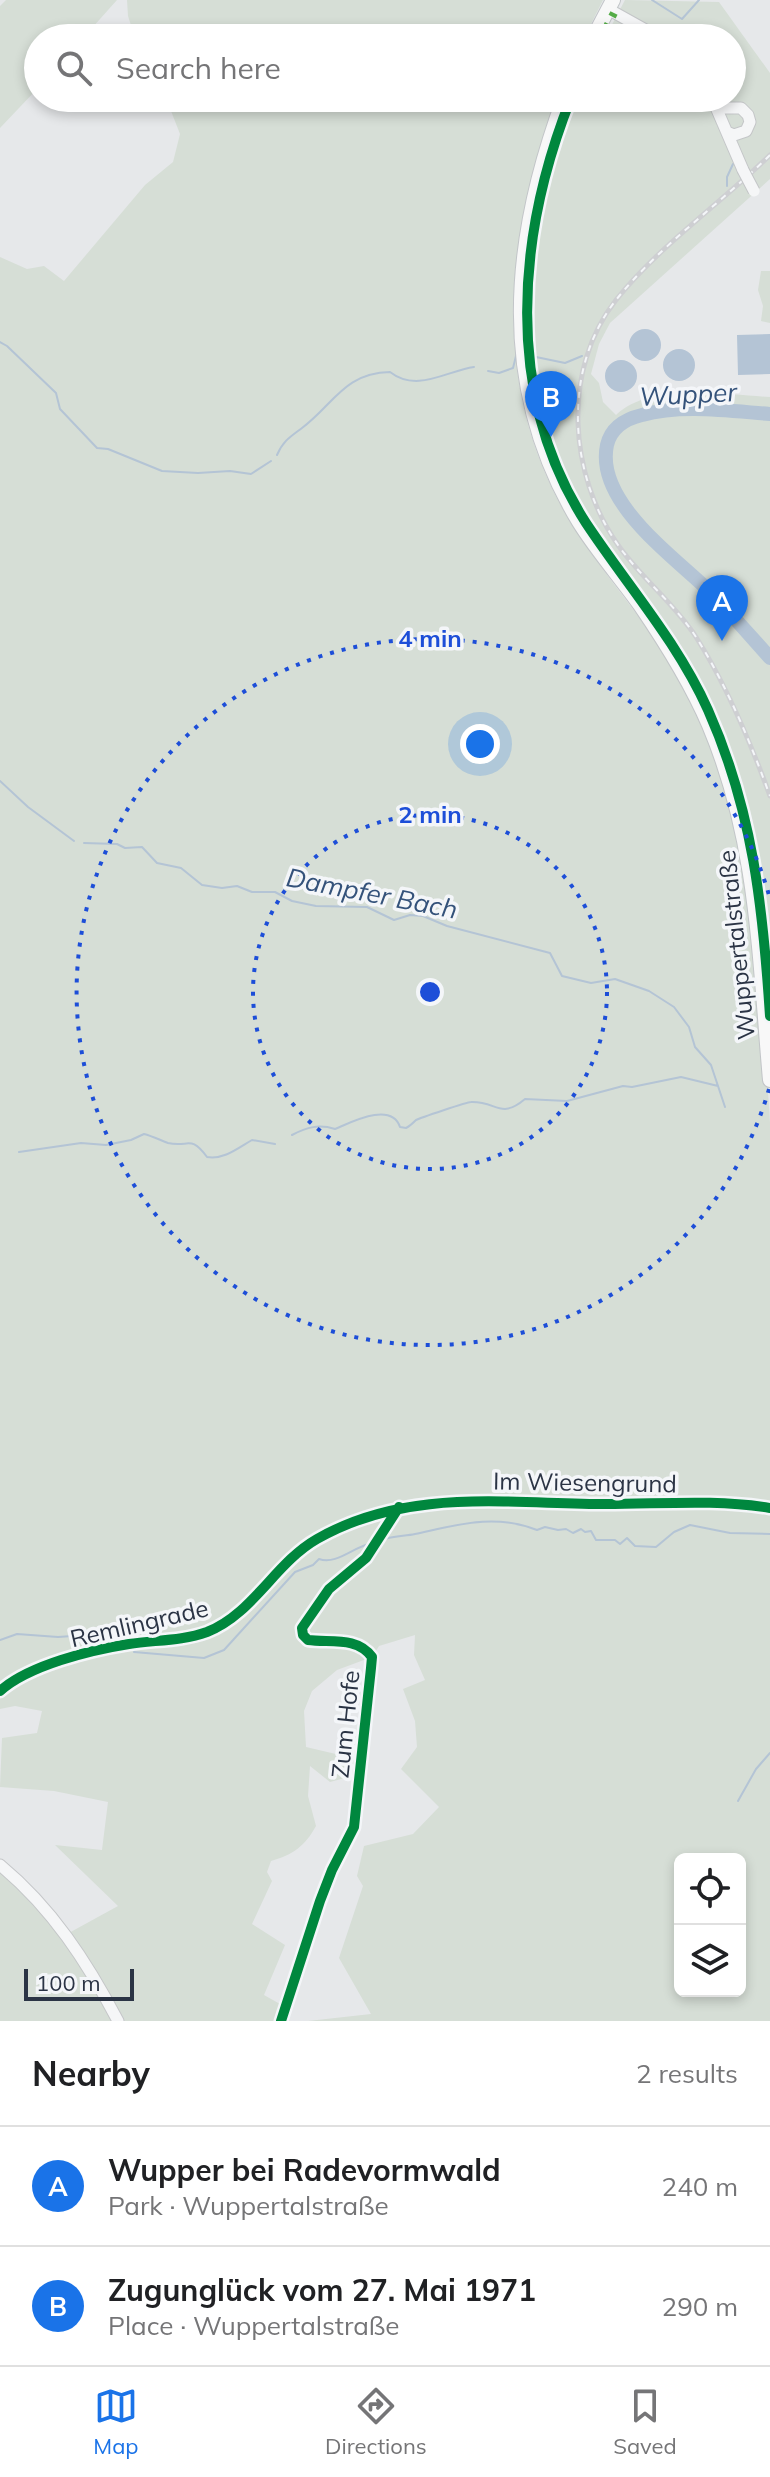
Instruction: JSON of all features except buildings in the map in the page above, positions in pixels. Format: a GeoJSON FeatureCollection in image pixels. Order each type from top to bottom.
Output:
{"type":"FeatureCollection","features":[{"type":"Feature","properties":{"kind":"main road"},"geometry":{"type":"LineString","coordinates":[[600,24],[610,5]]}},
{"type":"Feature","properties":{"kind":"main road","name":"Wuppertalstraße"},"geometry":{"type":"LineString","coordinates":[[559,112],[541,167],[524,248],[520,322],[529,395],[542,444],[560,487],[587,533],[665,642],[703,712],[726,768],[754,885],[770,1080]]}},
{"type":"Feature","properties":{"kind":"street"},"geometry":{"type":"LineString","coordinates":[[610,5],[639,24]]}},
{"type":"Feature","properties":{"kind":"street"},"geometry":{"type":"LineString","coordinates":[[719,112],[754,191]]}},
{"type":"Feature","properties":{"kind":"street"},"geometry":{"type":"LineString","coordinates":[[727,132],[743,134],[749,126],[745,112]]}},
{"type":"Feature","properties":{"kind":"street","name":"Im Wiesengrund"},"geometry":{"type":"LineString","coordinates":[[399,1507],[518,1500],[598,1504],[732,1503],[770,1508]]}},
{"type":"Feature","properties":{"kind":"street","name":"Remlingrade"},"geometry":{"type":"LineString","coordinates":[[0,1691],[42,1667],[128,1644],[190,1637],[224,1624],[288,1562],[317,1539],[377,1513],[399,1507]]}},
{"type":"Feature","properties":{"kind":"street","name":"Zum Hofe"},"geometry":{"type":"LineString","coordinates":[[281,2021],[320,1901],[354,1827],[371,1677],[372,1657],[364,1648],[344,1642],[308,1640],[302,1628],[329,1589],[370,1552],[399,1507]]}},
{"type":"Feature","properties":{"kind":"street"},"geometry":{"type":"LineString","coordinates":[[0,1865],[28,1889],[67,1934],[118,2021]]}},
{"type":"Feature","properties":{"kind":"shaded area"},"geometry":{"type":"Polygon","coordinates":[[[6,0],[117,0],[96,24],[24,24],[24,103],[0,128],[0,6],[6,0]]]}},
{"type":"Feature","properties":{"kind":"shaded area"},"geometry":{"type":"Polygon","coordinates":[[[127,0],[603,0],[591,24],[131,24],[127,0]]]}},
{"type":"Feature","properties":{"kind":"shaded area"},"geometry":{"type":"Polygon","coordinates":[[[625,0],[719,2],[735,24],[612,24],[625,0]]]}},
{"type":"Feature","properties":{"kind":"shaded area"},"geometry":{"type":"Polygon","coordinates":[[[746,40],[770,73],[770,179],[610,323],[599,344],[591,374],[599,383],[603,402],[616,415],[648,398],[668,394],[770,397],[770,971],[763,901],[751,832],[721,732],[681,653],[590,523],[563,474],[545,422],[534,369],[531,314],[534,259],[543,204],[570,112],[746,112],[746,40]]]}},
{"type":"Feature","properties":{"kind":"shaded area"},"geometry":{"type":"Polygon","coordinates":[[[171,112],[552,112],[526,204],[517,258],[514,312],[517,366],[526,418],[544,470],[570,521],[657,643],[695,712],[731,810],[752,924],[770,1123],[770,2021],[308,2021],[371,2014],[339,1958],[363,1886],[357,1876],[364,1846],[413,1834],[439,1807],[401,1769],[417,1747],[415,1721],[403,1689],[425,1680],[414,1655],[415,1635],[379,1646],[372,1657],[337,1670],[312,1691],[304,1711],[306,1747],[357,1759],[356,1775],[330,1782],[310,1766],[308,1796],[316,1826],[298,1849],[271,1861],[267,1872],[272,1881],[252,1924],[285,1945],[264,1995],[280,2004],[276,2021],[118,2021],[67,1934],[118,1906],[55,1845],[102,1850],[108,1802],[54,1791],[0,1787],[2,1738],[37,1733],[42,1711],[15,1706],[0,1709],[0,257],[27,269],[44,266],[64,281],[145,185],[173,162],[180,134],[171,112]],[[316,1537],[220,1624],[187,1632],[124,1640],[170,1640],[224,1624],[316,1537]]]}},
{"type":"Feature","properties":{"kind":"shaded area"},"geometry":{"type":"Polygon","coordinates":[[[761,271],[770,271],[770,323],[761,321],[763,306],[758,290],[761,271]]]}},
{"type":"Feature","properties":{"kind":"shaded area"},"geometry":{"type":"Polygon","coordinates":[[[0,1869],[64,1935],[116,2021],[0,2021],[0,1869]]]}},
{"type":"Feature","properties":{"kind":"water"},"geometry":{"type":"Polygon","coordinates":[[[645,329],[656,334],[661,345],[656,356],[645,361],[634,356],[629,345],[634,334],[645,329]]]}},
{"type":"Feature","properties":{"kind":"water"},"geometry":{"type":"Polygon","coordinates":[[[770,334],[770,374],[738,375],[737,335],[770,334]]]}},
{"type":"Feature","properties":{"kind":"water"},"geometry":{"type":"Polygon","coordinates":[[[679,349],[690,354],[695,365],[690,376],[679,381],[668,376],[663,365],[668,354],[679,349]]]}},
{"type":"Feature","properties":{"kind":"water"},"geometry":{"type":"Polygon","coordinates":[[[621,360],[632,365],[637,376],[632,387],[621,392],[610,387],[605,376],[610,365],[621,360]]]}},
{"type":"Feature","properties":{"kind":"waterway"},"geometry":{"type":"LineString","coordinates":[[652,0],[682,19],[699,0]]}},
{"type":"Feature","properties":{"kind":"waterway"},"geometry":{"type":"LineString","coordinates":[[727,186],[733,164]]}},
{"type":"Feature","properties":{"kind":"waterway"},"geometry":{"type":"LineString","coordinates":[[0,342],[56,393],[60,409],[97,448],[108,449],[162,471],[251,474],[271,461]]}},
{"type":"Feature","properties":{"kind":"waterway"},"geometry":{"type":"LineString","coordinates":[[488,371],[499,373],[513,368],[517,352]]}},
{"type":"Feature","properties":{"kind":"waterway"},"geometry":{"type":"LineString","coordinates":[[536,357],[565,363],[582,356]]}},
{"type":"Feature","properties":{"kind":"waterway"},"geometry":{"type":"LineString","coordinates":[[277,455],[287,440],[341,391],[361,378],[390,372],[400,378],[421,381],[474,367]]}},
{"type":"Feature","properties":{"kind":"waterway","name":"Wupper"},"geometry":{"type":"LineString","coordinates":[[770,414],[689,409],[636,417],[620,425],[612,434],[607,445],[606,466],[624,507],[640,526],[708,590],[770,658]]}},
{"type":"Feature","properties":{"kind":"waterway","name":"Wupper"},"geometry":{"type":"LineString","coordinates":[[613,424],[617,427]]}},
{"type":"Feature","properties":{"kind":"waterway","name":"Dampfer Bach"},"geometry":{"type":"LineString","coordinates":[[0,781],[28,807],[74,841]]}},
{"type":"Feature","properties":{"kind":"waterway","name":"Dampfer Bach"},"geometry":{"type":"LineString","coordinates":[[84,843],[142,847],[157,863],[181,868],[202,885],[275,892],[292,901],[316,906],[367,907],[394,920],[410,915],[423,916],[447,926],[550,953],[562,976],[591,983],[615,979],[649,991],[674,1007],[689,1027],[695,1047],[711,1065],[725,1107]]}},
{"type":"Feature","properties":{"kind":"waterway"},"geometry":{"type":"LineString","coordinates":[[292,1135],[313,1127],[335,1129],[379,1115],[395,1119],[400,1127],[406,1128],[416,1120],[471,1102],[504,1109],[525,1099],[567,1101],[623,1086],[681,1077],[718,1086]]}},
{"type":"Feature","properties":{"kind":"waterway"},"geometry":{"type":"LineString","coordinates":[[19,1152],[81,1143],[106,1145],[144,1134],[168,1143],[193,1144],[207,1157],[225,1155],[252,1140],[275,1144]]}},
{"type":"Feature","properties":{"kind":"waterway"},"geometry":{"type":"LineString","coordinates":[[385,1539],[491,1521],[537,1530],[545,1527],[566,1529],[573,1533],[581,1529],[591,1531],[596,1540],[615,1540],[620,1544],[627,1538],[635,1546],[656,1547],[674,1532],[690,1525],[730,1533],[770,1534]]}},
{"type":"Feature","properties":{"kind":"waterway"},"geometry":{"type":"LineString","coordinates":[[134,1652],[204,1658],[224,1650],[295,1572],[313,1565],[319,1559],[332,1560],[369,1544]]}},
{"type":"Feature","properties":{"kind":"waterway"},"geometry":{"type":"LineString","coordinates":[[0,1640],[17,1634],[58,1637],[101,1634]]}},
{"type":"Feature","properties":{"kind":"waterway"},"geometry":{"type":"LineString","coordinates":[[107,1635],[121,1637]]}},
{"type":"Feature","properties":{"kind":"waterway"},"geometry":{"type":"LineString","coordinates":[[738,1801],[756,1769],[770,1753]]}},
{"type":"Feature","properties":{"kind":"railway"},"geometry":{"type":"LineString","coordinates":[[770,155],[670,243],[616,300],[598,328],[586,358],[578,422],[581,455],[589,487],[602,517],[627,557],[696,637],[737,714],[770,796]]}},
{"type":"Feature","properties":{"kind":"marked path"},"geometry":{"type":"LineString","coordinates":[[608,24],[614,13]]}},
{"type":"Feature","properties":{"kind":"cycle path"},"geometry":{"type":"LineString","coordinates":[[566,112],[539,204],[530,258],[527,313],[531,368],[541,421],[559,473],[586,523],[682,660],[708,710],[723,748],[736,785],[753,860],[764,937],[770,1016]]}},
{"type":"Feature","properties":{"kind":"cycle path"},"geometry":{"type":"LineString","coordinates":[[0,1691],[44,1666],[79,1655],[207,1632],[238,1613],[302,1549],[351,1523],[387,1512],[422,1505],[495,1501],[709,1503],[770,1508]]}},
{"type":"Feature","properties":{"kind":"cycle path"},"geometry":{"type":"LineString","coordinates":[[281,2021],[320,1901],[354,1827],[372,1657],[366,1650],[351,1643],[308,1640],[302,1628],[329,1589],[366,1558],[399,1507]]}},
{"type":"Feature","properties":{"kind":"place","name":"Zugunglück vom 27. Mai 1971"},"geometry":{"type":"Point","coordinates":[551,437]}},
{"type":"Feature","properties":{"kind":"place","name":"Wupper bei Radevormwald"},"geometry":{"type":"Point","coordinates":[722,641]}}]}
